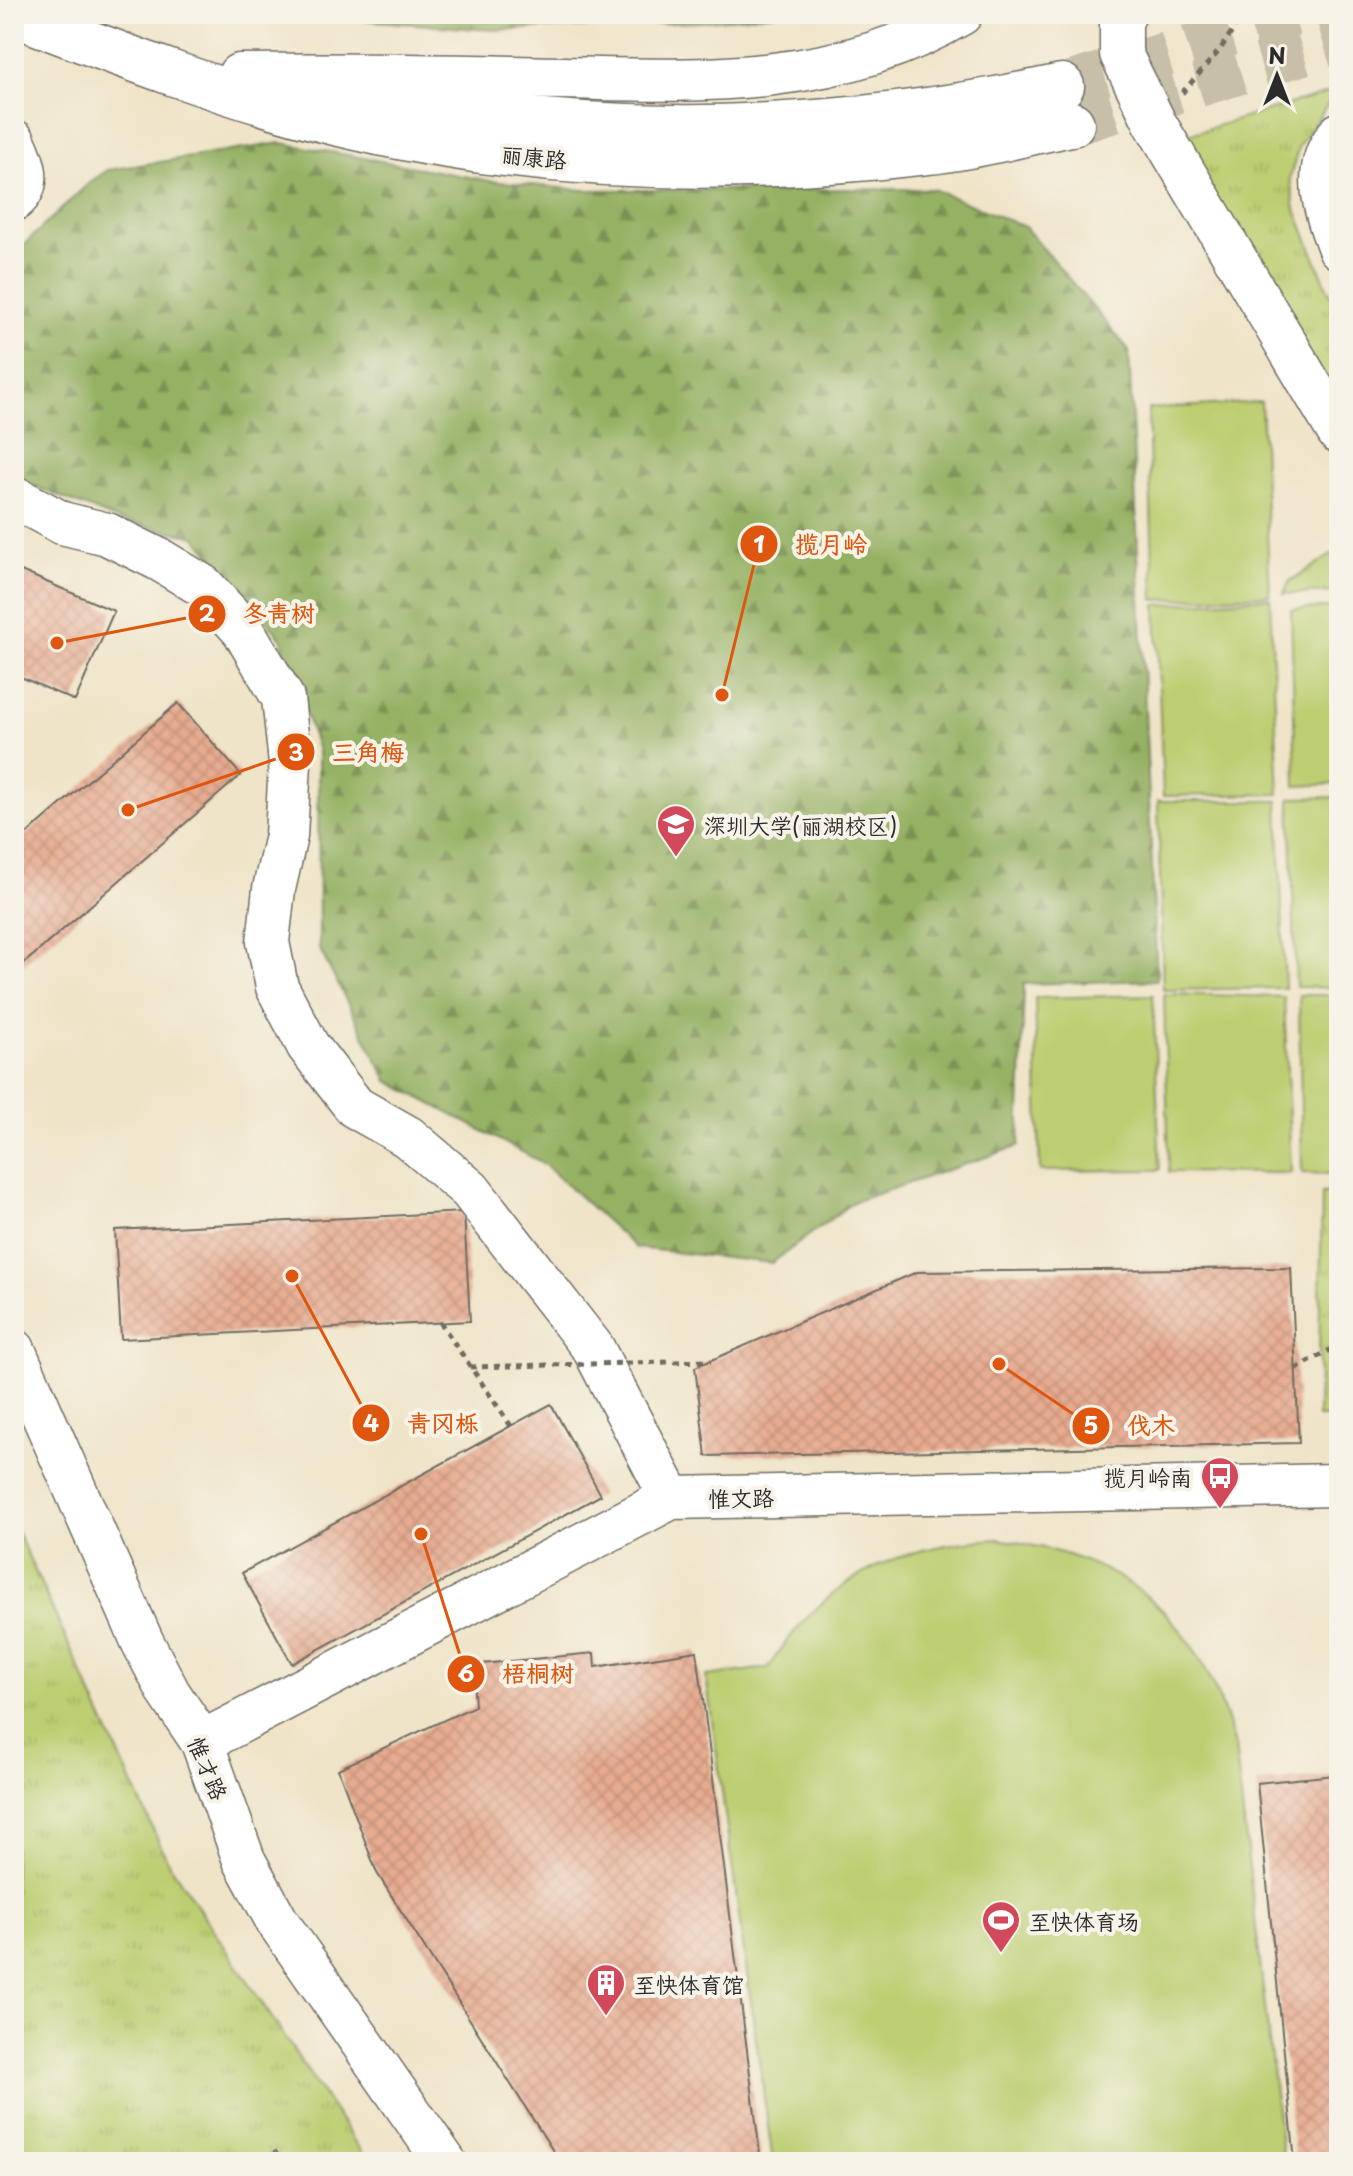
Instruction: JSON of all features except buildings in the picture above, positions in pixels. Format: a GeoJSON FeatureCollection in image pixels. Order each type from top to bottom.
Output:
{"type":"FeatureCollection","features":[{"type":"Feature","properties":{"kind":"street","name":"丽康路"},"geometry":{"type":"LineString","coordinates":[[14,14],[204,86],[336,123],[466,149],[617,164],[769,166],[932,152],[1067,105],[970,106],[853,120],[719,127],[587,123],[467,113],[239,75],[62,14]]}},
{"type":"Feature","properties":{"kind":"street"},"geometry":{"type":"LineString","coordinates":[[239,75],[387,73],[698,81],[788,74],[923,37],[961,14]]}},
{"type":"Feature","properties":{"kind":"street"},"geometry":{"type":"LineString","coordinates":[[1125,14],[1121,18],[1121,54],[1155,123],[1339,433]]}},
{"type":"Feature","properties":{"kind":"street"},"geometry":{"type":"LineString","coordinates":[[1339,134],[1329,146],[1320,184],[1329,223],[1339,248]]}},
{"type":"Feature","properties":{"kind":"street"},"geometry":{"type":"LineString","coordinates":[[14,141],[26,167],[20,195],[14,200]]}},
{"type":"Feature","properties":{"kind":"street"},"geometry":{"type":"LineString","coordinates":[[14,497],[62,523],[107,534],[160,560],[203,586],[243,630],[283,698],[290,763],[286,836],[274,889],[268,942],[277,987],[308,1046],[355,1107],[408,1137],[470,1190],[593,1348],[671,1498]]}},
{"type":"Feature","properties":{"kind":"street","name":"惟才路"},"geometry":{"type":"LineString","coordinates":[[14,1350],[142,1641],[169,1693],[202,1742],[244,1860],[277,1921],[445,2162]]}},
{"type":"Feature","properties":{"kind":"street","name":"惟文路"},"geometry":{"type":"LineString","coordinates":[[202,1742],[671,1498],[1339,1485]]}},
{"type":"Feature","properties":{"kind":"path"},"geometry":{"type":"LineString","coordinates":[[1155,123],[1219,51],[1244,14]]}},
{"type":"Feature","properties":{"kind":"path"},"geometry":{"type":"LineString","coordinates":[[440,1322],[511,1426]]}},
{"type":"Feature","properties":{"kind":"path"},"geometry":{"type":"LineString","coordinates":[[1296,1369],[1339,1345]]}},
{"type":"Feature","properties":{"kind":"path"},"geometry":{"type":"LineString","coordinates":[[470,1367],[711,1361]]}},
{"type":"Feature","properties":{"kind":"green space"},"geometry":{"type":"Polygon","coordinates":[[[289,14],[775,14],[701,22],[490,30],[289,14]]]}},
{"type":"Feature","properties":{"kind":"green space"},"geometry":{"type":"Polygon","coordinates":[[[1338,90],[1299,145],[1290,178],[1294,205],[1339,317],[1339,405],[1179,137],[1338,90]]]}},
{"type":"Feature","properties":{"kind":"green space"},"geometry":{"type":"Polygon","coordinates":[[[281,143],[491,181],[582,190],[933,189],[1025,227],[1129,350],[1157,980],[1024,984],[1019,1146],[853,1202],[772,1263],[636,1248],[543,1163],[388,1081],[319,948],[318,751],[281,638],[196,537],[118,520],[14,478],[14,254],[90,182],[108,170],[281,143]]]}},
{"type":"Feature","properties":{"kind":"green space"},"geometry":{"type":"Polygon","coordinates":[[[1261,402],[1270,595],[1154,600],[1148,409],[1261,402]]]}},
{"type":"Feature","properties":{"kind":"green space"},"geometry":{"type":"Polygon","coordinates":[[[1339,550],[1339,592],[1283,594],[1290,581],[1339,550]]]}},
{"type":"Feature","properties":{"kind":"green space"},"geometry":{"type":"Polygon","coordinates":[[[1270,598],[1279,794],[1163,796],[1156,605],[1270,598]]]}},
{"type":"Feature","properties":{"kind":"green space"},"geometry":{"type":"Polygon","coordinates":[[[1339,607],[1339,784],[1296,786],[1291,610],[1339,607]]]}},
{"type":"Feature","properties":{"kind":"green space"},"geometry":{"type":"Polygon","coordinates":[[[1339,797],[1339,988],[1296,987],[1290,798],[1339,797]]]}},
{"type":"Feature","properties":{"kind":"green space"},"geometry":{"type":"Polygon","coordinates":[[[1158,801],[1278,801],[1285,988],[1163,990],[1158,801]]]}},
{"type":"Feature","properties":{"kind":"green space"},"geometry":{"type":"Polygon","coordinates":[[[1164,994],[1284,997],[1291,1173],[1169,1172],[1164,994]]]}},
{"type":"Feature","properties":{"kind":"green space"},"geometry":{"type":"Polygon","coordinates":[[[1153,995],[1160,1170],[1040,1171],[1035,998],[1153,995]]]}},
{"type":"Feature","properties":{"kind":"green space"},"geometry":{"type":"Polygon","coordinates":[[[1299,995],[1339,995],[1339,1174],[1302,1173],[1299,995]]]}},
{"type":"Feature","properties":{"kind":"green space"},"geometry":{"type":"Polygon","coordinates":[[[1339,1192],[1339,1417],[1318,1417],[1322,1193],[1339,1192]]]}},
{"type":"Feature","properties":{"kind":"green space"},"geometry":{"type":"Polygon","coordinates":[[[14,1525],[168,1862],[368,2162],[14,2162],[14,1525]]]}},
{"type":"Feature","properties":{"kind":"green space","name":"至快体育场"},"geometry":{"type":"Polygon","coordinates":[[[998,1539],[1044,1548],[1085,1561],[1121,1579],[1152,1601],[1179,1628],[1202,1661],[1235,1746],[1283,2162],[773,2162],[706,1676],[768,1668],[813,1611],[865,1572],[926,1549],[998,1539]]]}},
{"type":"Feature","properties":{"kind":"tunnel"},"geometry":{"type":"LineString","coordinates":[[1062,86],[1295,14]]}},
{"type":"Feature","properties":{"kind":"tunnel"},"geometry":{"type":"LineString","coordinates":[[1072,124],[1339,42]]}},
{"type":"Feature","properties":{"kind":"place","name":"冬青树"},"geometry":{"type":"Point","coordinates":[57,643]}},
{"type":"Feature","properties":{"kind":"place","name":"揽月岭"},"geometry":{"type":"Point","coordinates":[722,695]}},
{"type":"Feature","properties":{"kind":"place","name":"三角梅"},"geometry":{"type":"Point","coordinates":[128,810]}},
{"type":"Feature","properties":{"kind":"place","name":"深圳大学(丽湖校区)"},"geometry":{"type":"Point","coordinates":[676,858]}},
{"type":"Feature","properties":{"kind":"place","name":"青冈栎"},"geometry":{"type":"Point","coordinates":[292,1276]}},
{"type":"Feature","properties":{"kind":"place","name":"伐木"},"geometry":{"type":"Point","coordinates":[999,1364]}},
{"type":"Feature","properties":{"kind":"place","name":"揽月岭南"},"geometry":{"type":"Point","coordinates":[1220,1510]}},
{"type":"Feature","properties":{"kind":"place","name":"梧桐树"},"geometry":{"type":"Point","coordinates":[421,1534]}},
{"type":"Feature","properties":{"kind":"place","name":"至快体育场"},"geometry":{"type":"Point","coordinates":[1001,1954]}},
{"type":"Feature","properties":{"kind":"place","name":"至快体育馆"},"geometry":{"type":"Point","coordinates":[606,2017]}}]}
